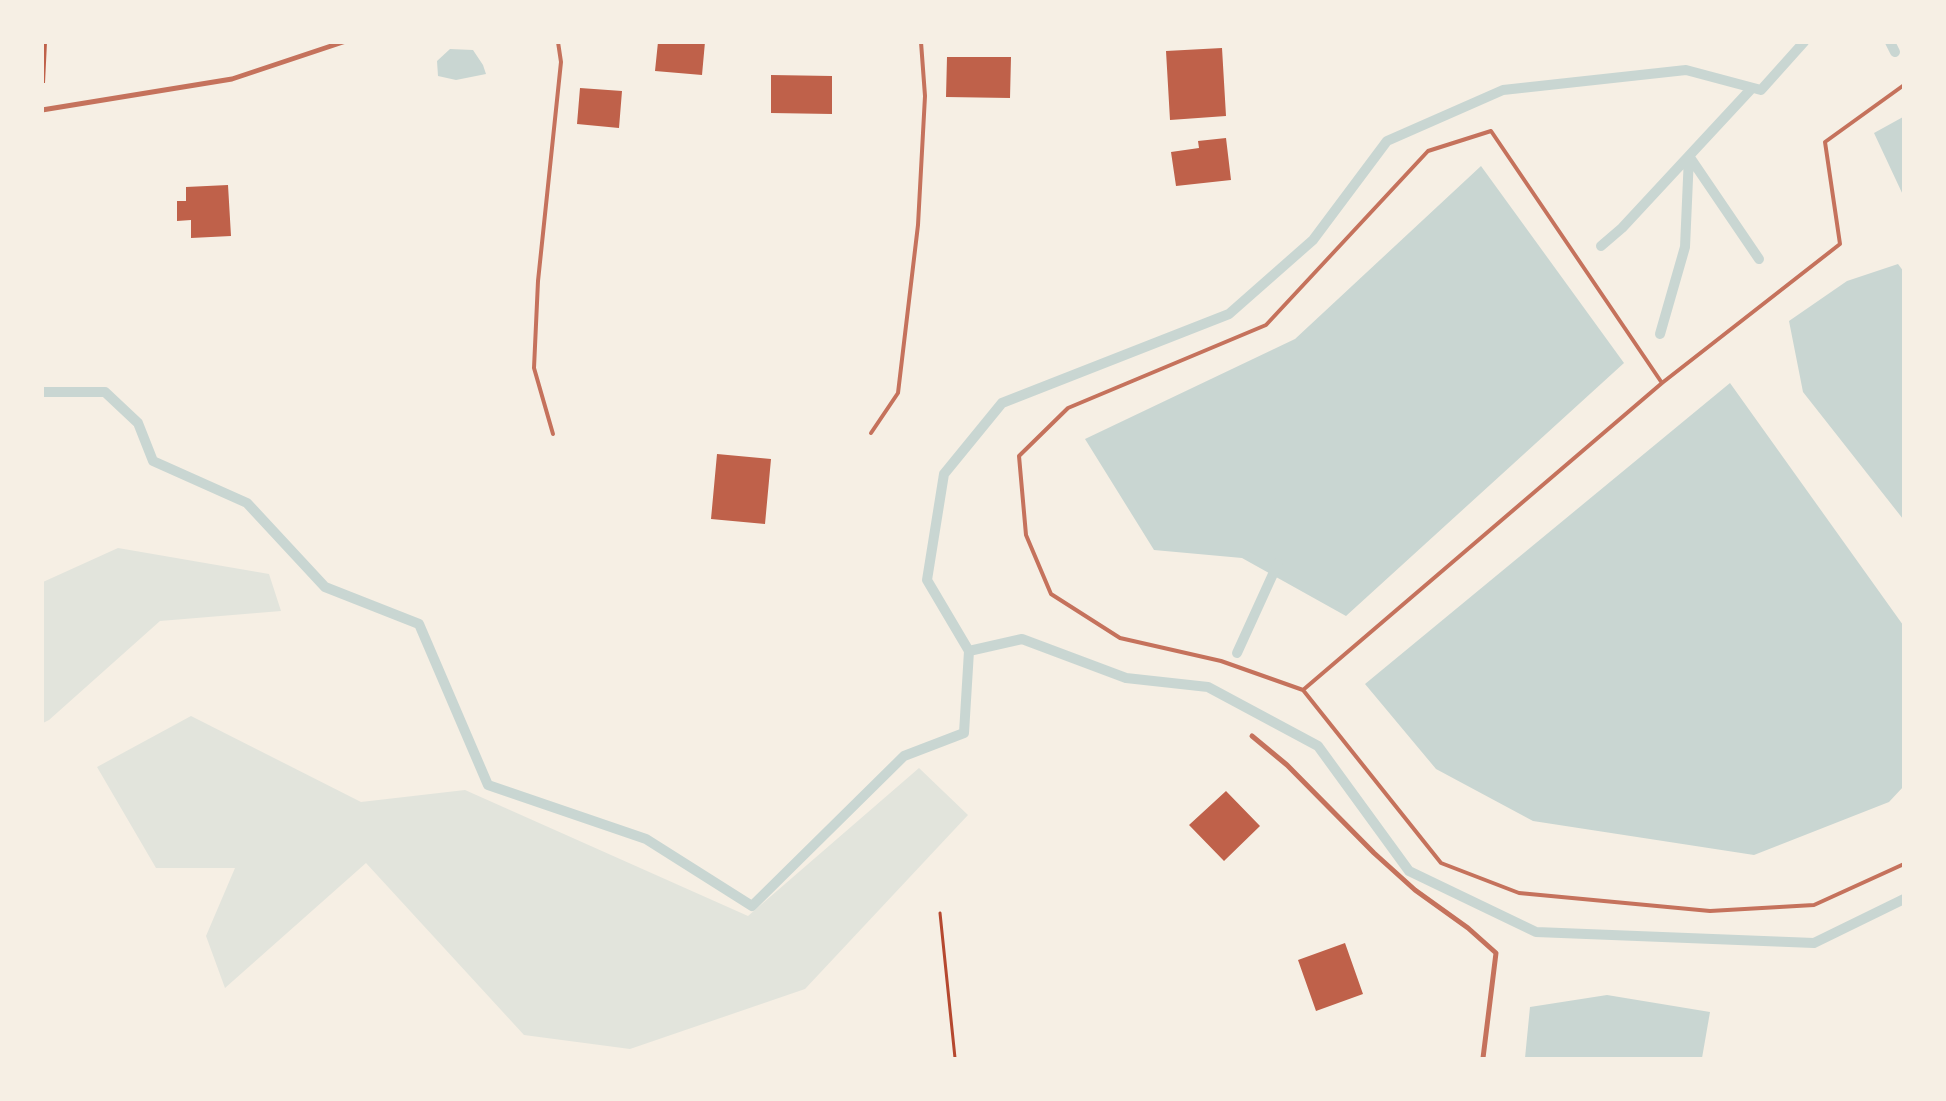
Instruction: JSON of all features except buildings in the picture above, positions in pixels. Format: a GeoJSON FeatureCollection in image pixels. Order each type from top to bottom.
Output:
{"type":"FeatureCollection","features":[{"type":"Feature","properties":{"kind":"street"},"geometry":{"type":"LineString","coordinates":[[42,110],[232,80],[343,42]]}},
{"type":"Feature","properties":{"kind":"street"},"geometry":{"type":"LineString","coordinates":[[1252,736],[1287,765],[1374,853],[1415,890],[1468,928],[1496,954],[1483,1058]]}},
{"type":"Feature","properties":{"kind":"lane"},"geometry":{"type":"LineString","coordinates":[[553,434],[534,368],[538,281],[561,62],[558,42]]}},
{"type":"Feature","properties":{"kind":"lane"},"geometry":{"type":"LineString","coordinates":[[871,433],[898,393],[918,225],[925,96],[921,42]]}},
{"type":"Feature","properties":{"kind":"lane"},"geometry":{"type":"LineString","coordinates":[[1303,690],[1662,383],[1840,244],[1825,142],[1904,85]]}},
{"type":"Feature","properties":{"kind":"lane"},"geometry":{"type":"LineString","coordinates":[[1662,383],[1491,131],[1428,150],[1266,324],[1068,408],[1019,456],[1026,535],[1051,594],[1120,638],[1221,662],[1303,690],[1441,863],[1519,893],[1710,911],[1814,905],[1904,864]]}},
{"type":"Feature","properties":{"kind":"path"},"geometry":{"type":"LineString","coordinates":[[940,913],[955,1058]]}},
{"type":"Feature","properties":{"kind":"shaded area"},"geometry":{"type":"Polygon","coordinates":[[[450,49],[473,50],[483,65],[486,74],[456,80],[438,76],[437,61],[450,49]]]}},
{"type":"Feature","properties":{"kind":"shaded area"},"geometry":{"type":"Polygon","coordinates":[[[1903,117],[1903,195],[1874,133],[1903,117]]]}},
{"type":"Feature","properties":{"kind":"shaded area"},"geometry":{"type":"Polygon","coordinates":[[[1481,166],[1624,363],[1346,616],[1242,558],[1154,550],[1085,439],[1295,339],[1481,166]]]}},
{"type":"Feature","properties":{"kind":"shaded area"},"geometry":{"type":"Polygon","coordinates":[[[1898,264],[1904,272],[1903,519],[1803,392],[1789,321],[1847,281],[1898,264]]]}},
{"type":"Feature","properties":{"kind":"shaded area"},"geometry":{"type":"Polygon","coordinates":[[[1730,383],[1903,625],[1903,787],[1889,802],[1754,855],[1533,821],[1436,769],[1365,684],[1730,383]]]}},
{"type":"Feature","properties":{"kind":"shaded area"},"geometry":{"type":"Polygon","coordinates":[[[118,548],[269,574],[281,611],[160,621],[49,720],[43,723],[43,582],[118,548]]]}},
{"type":"Feature","properties":{"kind":"shaded area"},"geometry":{"type":"Polygon","coordinates":[[[191,716],[361,802],[465,790],[748,916],[919,768],[968,815],[805,989],[630,1049],[524,1035],[366,863],[225,988],[206,936],[235,868],[156,868],[97,767],[191,716]]]}},
{"type":"Feature","properties":{"kind":"shaded area"},"geometry":{"type":"Polygon","coordinates":[[[1607,995],[1710,1012],[1702,1058],[1525,1058],[1530,1007],[1607,995]]]}},
{"type":"Feature","properties":{"kind":"waterway"},"geometry":{"type":"LineString","coordinates":[[42,392],[105,392],[138,423],[153,461],[247,503],[325,587],[419,624],[488,785],[646,839],[752,906],[904,756],[964,733],[969,651],[927,580],[944,474],[1002,403],[1229,314],[1313,240],[1387,141],[1503,90],[1686,70],[1761,90],[1804,42]]}},
{"type":"Feature","properties":{"kind":"waterway"},"geometry":{"type":"LineString","coordinates":[[1890,42],[1895,52]]}},
{"type":"Feature","properties":{"kind":"waterway"},"geometry":{"type":"LineString","coordinates":[[1601,246],[1622,228],[1752,88]]}},
{"type":"Feature","properties":{"kind":"waterway"},"geometry":{"type":"LineString","coordinates":[[1689,156],[1759,259]]}},
{"type":"Feature","properties":{"kind":"waterway"},"geometry":{"type":"LineString","coordinates":[[1660,334],[1685,247],[1689,156]]}},
{"type":"Feature","properties":{"kind":"waterway"},"geometry":{"type":"LineString","coordinates":[[1237,653],[1278,563]]}},
{"type":"Feature","properties":{"kind":"waterway"},"geometry":{"type":"LineString","coordinates":[[969,651],[1022,639],[1126,678],[1208,687],[1318,746],[1409,871],[1536,932],[1814,943],[1904,899]]}}]}
